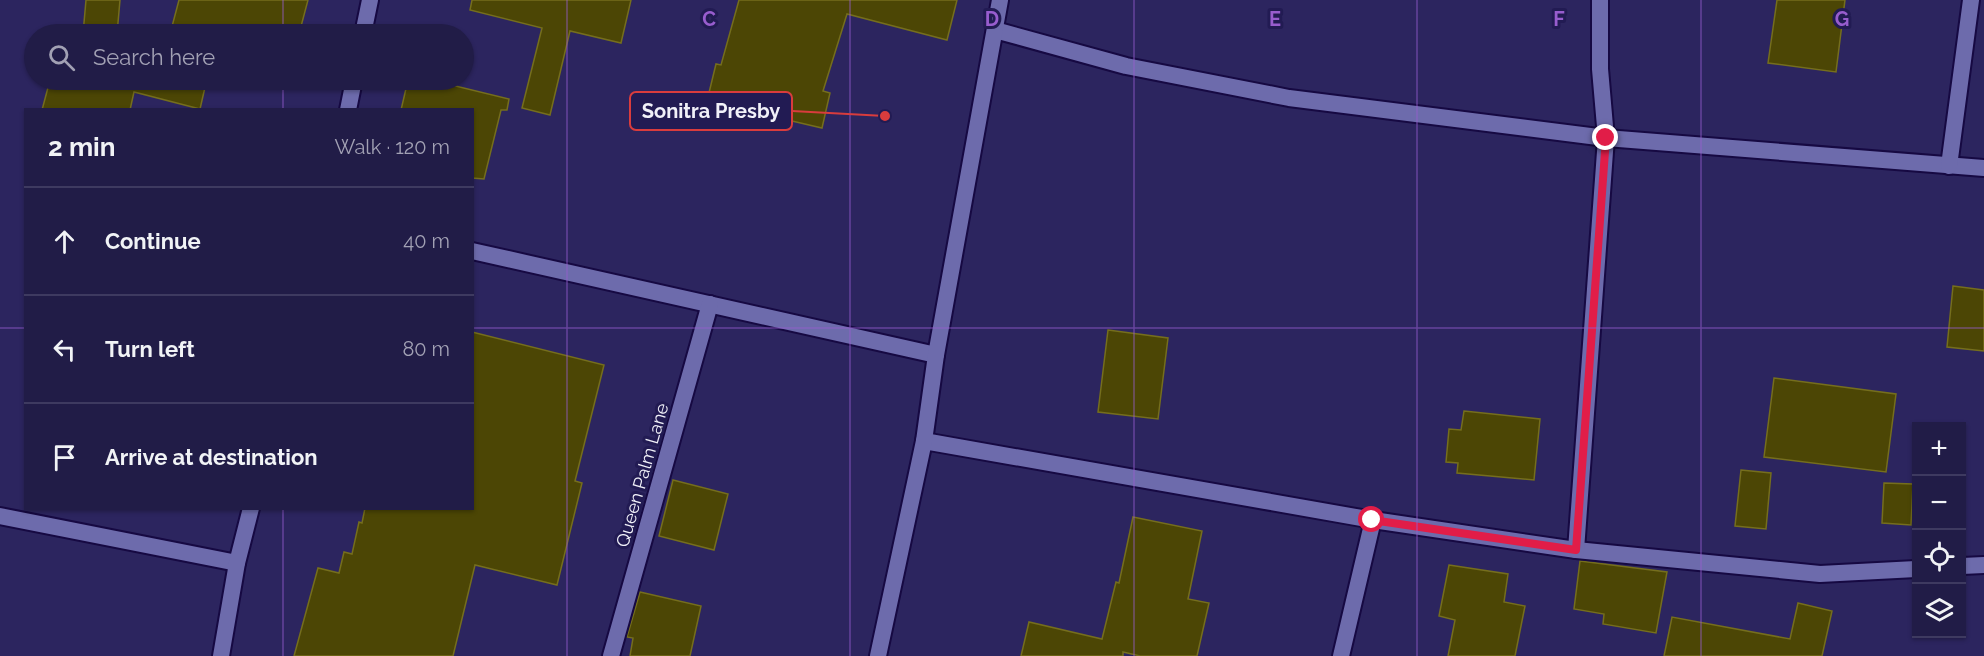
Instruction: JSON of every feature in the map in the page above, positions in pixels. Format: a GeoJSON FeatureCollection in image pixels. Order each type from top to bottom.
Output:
{"type":"FeatureCollection","features":[{"type":"Feature","properties":{"kind":"street"},"geometry":{"type":"LineString","coordinates":[[365,24],[370,0]]}},
{"type":"Feature","properties":{"kind":"street"},"geometry":{"type":"LineString","coordinates":[[878,656],[924,441],[936,355],[1000,0]]}},
{"type":"Feature","properties":{"kind":"street"},"geometry":{"type":"LineString","coordinates":[[1576,550],[1606,138],[1600,69],[1600,0]]}},
{"type":"Feature","properties":{"kind":"street"},"geometry":{"type":"LineString","coordinates":[[1949,166],[1971,0]]}},
{"type":"Feature","properties":{"kind":"street"},"geometry":{"type":"LineString","coordinates":[[994,30],[1126,66],[1289,98],[1606,138],[1984,168]]}},
{"type":"Feature","properties":{"kind":"street"},"geometry":{"type":"LineString","coordinates":[[348,108],[352,90]]}},
{"type":"Feature","properties":{"kind":"street"},"geometry":{"type":"LineString","coordinates":[[474,251],[936,355]]}},
{"type":"Feature","properties":{"kind":"street","name":"Queen Palm Lane"},"geometry":{"type":"LineString","coordinates":[[611,656],[710,304]]}},
{"type":"Feature","properties":{"kind":"street"},"geometry":{"type":"LineString","coordinates":[[924,441],[1372,520],[1576,550],[1820,574],[1912,569]]}},
{"type":"Feature","properties":{"kind":"street"},"geometry":{"type":"LineString","coordinates":[[221,656],[237,563],[251,510]]}},
{"type":"Feature","properties":{"kind":"street"},"geometry":{"type":"LineString","coordinates":[[0,516],[237,563]]}},
{"type":"Feature","properties":{"kind":"street"},"geometry":{"type":"LineString","coordinates":[[1341,656],[1372,520]]}},
{"type":"Feature","properties":{"kind":"street"},"geometry":{"type":"LineString","coordinates":[[1966,566],[1984,565]]}},
{"type":"Feature","properties":{"kind":"building"},"geometry":{"type":"Polygon","coordinates":[[[86,0],[120,0],[118,24],[84,24],[86,0]]]}},
{"type":"Feature","properties":{"kind":"building"},"geometry":{"type":"Polygon","coordinates":[[[179,0],[308,0],[302,24],[173,24],[179,0]]]}},
{"type":"Feature","properties":{"kind":"building"},"geometry":{"type":"Polygon","coordinates":[[[472,0],[631,0],[621,43],[570,31],[550,115],[522,108],[542,28],[470,10],[472,0]]]}},
{"type":"Feature","properties":{"kind":"building"},"geometry":{"type":"Polygon","coordinates":[[[739,0],[957,0],[947,40],[847,14],[823,91],[830,93],[822,128],[707,101],[716,64],[721,65],[739,0]]]}},
{"type":"Feature","properties":{"kind":"building"},"geometry":{"type":"Polygon","coordinates":[[[1777,0],[1845,0],[1836,72],[1768,63],[1777,0]]]}},
{"type":"Feature","properties":{"kind":"building"},"geometry":{"type":"Polygon","coordinates":[[[47,90],[204,90],[200,108],[134,92],[130,108],[43,108],[47,90]]]}},
{"type":"Feature","properties":{"kind":"building"},"geometry":{"type":"Polygon","coordinates":[[[406,90],[472,90],[509,99],[507,110],[501,110],[484,179],[474,178],[474,108],[401,108],[406,90]]]}},
{"type":"Feature","properties":{"kind":"building"},"geometry":{"type":"Polygon","coordinates":[[[1953,286],[1984,290],[1984,351],[1947,347],[1953,286]]]}},
{"type":"Feature","properties":{"kind":"building"},"geometry":{"type":"Polygon","coordinates":[[[1108,330],[1168,338],[1158,419],[1098,412],[1108,330]]]}},
{"type":"Feature","properties":{"kind":"building"},"geometry":{"type":"Polygon","coordinates":[[[474,332],[604,365],[575,481],[582,483],[557,585],[475,565],[453,656],[294,656],[318,568],[339,573],[344,552],[352,554],[359,522],[362,523],[365,510],[474,510],[474,332]]]}},
{"type":"Feature","properties":{"kind":"building"},"geometry":{"type":"Polygon","coordinates":[[[1774,378],[1896,394],[1886,472],[1764,457],[1774,378]]]}},
{"type":"Feature","properties":{"kind":"building"},"geometry":{"type":"Polygon","coordinates":[[[1464,411],[1540,419],[1534,480],[1457,473],[1458,463],[1446,462],[1449,429],[1461,430],[1464,411]]]}},
{"type":"Feature","properties":{"kind":"building"},"geometry":{"type":"Polygon","coordinates":[[[1741,470],[1771,473],[1766,529],[1735,526],[1741,470]]]}},
{"type":"Feature","properties":{"kind":"building"},"geometry":{"type":"Polygon","coordinates":[[[673,480],[728,494],[714,550],[659,536],[673,480]]]}},
{"type":"Feature","properties":{"kind":"building"},"geometry":{"type":"Polygon","coordinates":[[[1884,483],[1912,484],[1911,525],[1882,523],[1884,483]]]}},
{"type":"Feature","properties":{"kind":"building"},"geometry":{"type":"Polygon","coordinates":[[[1133,517],[1202,531],[1188,599],[1209,603],[1197,656],[1140,656],[1123,652],[1123,656],[1021,656],[1029,622],[1102,639],[1116,582],[1119,583],[1133,517]]]}},
{"type":"Feature","properties":{"kind":"building"},"geometry":{"type":"Polygon","coordinates":[[[1580,561],[1667,572],[1656,633],[1603,624],[1604,614],[1574,609],[1580,561]]]}},
{"type":"Feature","properties":{"kind":"building"},"geometry":{"type":"Polygon","coordinates":[[[1449,565],[1508,574],[1504,602],[1525,606],[1515,656],[1448,656],[1455,620],[1439,616],[1449,565]]]}},
{"type":"Feature","properties":{"kind":"building"},"geometry":{"type":"Polygon","coordinates":[[[640,592],[701,606],[690,656],[630,656],[633,638],[627,637],[640,592]]]}},
{"type":"Feature","properties":{"kind":"building"},"geometry":{"type":"Polygon","coordinates":[[[1798,603],[1832,611],[1822,656],[1664,656],[1672,617],[1790,639],[1798,603]]]}},
{"type":"Feature","properties":{"kind":"place","name":"Sonitra Presby"},"geometry":{"type":"Point","coordinates":[885,116]}},
{"type":"Feature","properties":{"kind":"route"},"geometry":{"type":"LineString","coordinates":[[1372,520],[1576,550],[1606,138]]}}]}
